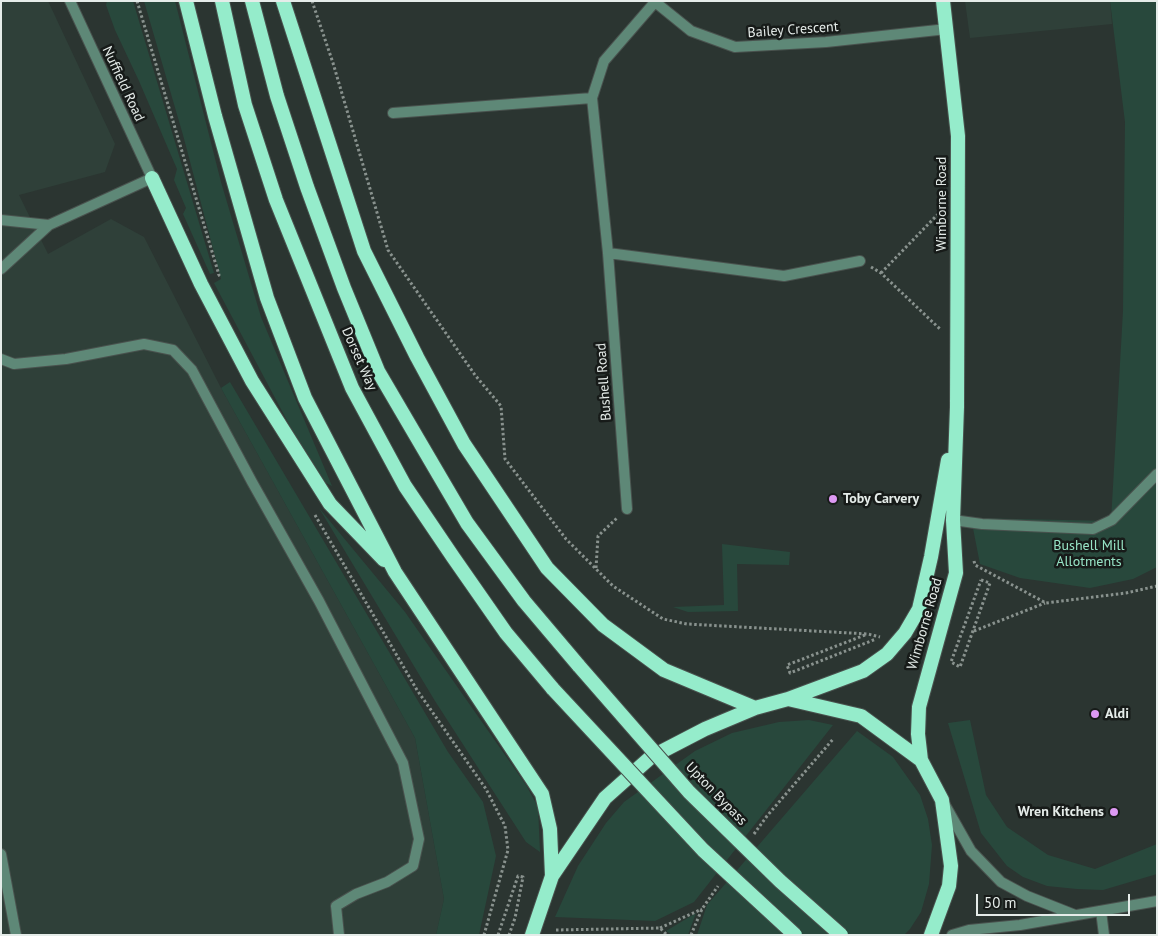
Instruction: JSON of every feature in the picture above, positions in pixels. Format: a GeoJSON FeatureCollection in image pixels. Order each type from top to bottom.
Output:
{"type":"FeatureCollection","features":[{"type":"Feature","properties":{"kind":"highway"},"geometry":{"type":"LineString","coordinates":[[186,1],[215,116],[267,298],[305,398],[395,572],[542,794],[550,829],[552,876],[532,935]]}},
{"type":"Feature","properties":{"kind":"highway","name":"Dorset Way"},"geometry":{"type":"LineString","coordinates":[[222,1],[245,106],[276,200],[352,388],[405,486],[506,633],[553,689],[703,850],[795,935]]}},
{"type":"Feature","properties":{"kind":"highway","name":"Dorset Way"},"geometry":{"type":"LineString","coordinates":[[252,1],[277,96],[304,178],[344,288],[378,371],[467,522],[524,601],[579,666]]}},
{"type":"Feature","properties":{"kind":"highway"},"geometry":{"type":"LineString","coordinates":[[283,1],[364,251],[464,444],[547,568],[603,625],[664,670],[755,708]]}},
{"type":"Feature","properties":{"kind":"highway","name":"Wimborne Road"},"geometry":{"type":"LineString","coordinates":[[921,760],[918,734],[918,707],[956,574],[953,520],[958,347],[958,136],[943,1]]}},
{"type":"Feature","properties":{"kind":"highway"},"geometry":{"type":"LineString","coordinates":[[152,178],[201,284],[252,381],[330,504],[395,572]]}},
{"type":"Feature","properties":{"kind":"highway","name":"Wimborne Road"},"geometry":{"type":"LineString","coordinates":[[552,876],[605,798],[651,757],[705,728],[755,708],[788,699],[863,671],[886,654],[905,633],[919,609],[931,557],[957,407]]}},
{"type":"Feature","properties":{"kind":"highway","name":"Upton Bypass"},"geometry":{"type":"LineString","coordinates":[[579,666],[689,792],[780,880],[842,935]]}},
{"type":"Feature","properties":{"kind":"highway"},"geometry":{"type":"LineString","coordinates":[[788,699],[861,716],[921,760],[942,800],[951,866],[949,886],[931,935]]}},
{"type":"Feature","properties":{"kind":"street","name":"Nuffield Road"},"geometry":{"type":"LineString","coordinates":[[70,1],[152,178]]}},
{"type":"Feature","properties":{"kind":"street","name":"Bailey Crescent"},"geometry":{"type":"LineString","coordinates":[[654,2],[690,32],[735,47],[826,42],[947,29]]}},
{"type":"Feature","properties":{"kind":"street","name":"Bushell Road"},"geometry":{"type":"LineString","coordinates":[[627,509],[608,253],[592,98],[604,61],[654,2]]}},
{"type":"Feature","properties":{"kind":"street"},"geometry":{"type":"LineString","coordinates":[[392,113],[592,98]]}},
{"type":"Feature","properties":{"kind":"street"},"geometry":{"type":"LineString","coordinates":[[1,269],[49,226],[152,178]]}},
{"type":"Feature","properties":{"kind":"street"},"geometry":{"type":"LineString","coordinates":[[1,220],[49,226]]}},
{"type":"Feature","properties":{"kind":"street"},"geometry":{"type":"LineString","coordinates":[[608,253],[784,276],[860,261]]}},
{"type":"Feature","properties":{"kind":"street"},"geometry":{"type":"LineString","coordinates":[[1,359],[14,364],[66,359],[144,344],[173,350],[192,370],[252,482],[319,600],[403,763],[419,839],[413,866],[387,882],[356,894],[336,906],[339,935]]}},
{"type":"Feature","properties":{"kind":"street"},"geometry":{"type":"LineString","coordinates":[[953,520],[982,524],[1093,529],[1112,520],[1157,474]]}},
{"type":"Feature","properties":{"kind":"street"},"geometry":{"type":"LineString","coordinates":[[942,800],[971,851],[995,876],[1027,896],[1075,915]]}},
{"type":"Feature","properties":{"kind":"street"},"geometry":{"type":"LineString","coordinates":[[1,854],[16,935]]}},
{"type":"Feature","properties":{"kind":"street"},"geometry":{"type":"LineString","coordinates":[[952,935],[969,930],[1020,925],[1157,901]]}},
{"type":"Feature","properties":{"kind":"street"},"geometry":{"type":"LineString","coordinates":[[1102,911],[1104,935]]}},
{"type":"Feature","properties":{"kind":"path"},"geometry":{"type":"LineString","coordinates":[[312,1],[333,63],[388,250],[474,375],[501,406],[506,459],[566,539],[613,586],[663,620],[687,624],[868,634],[879,638]]}},
{"type":"Feature","properties":{"kind":"path"},"geometry":{"type":"LineString","coordinates":[[958,193],[881,273],[958,347]]}},
{"type":"Feature","properties":{"kind":"path"},"geometry":{"type":"LineString","coordinates":[[596,569],[598,536],[627,509]]}},
{"type":"Feature","properties":{"kind":"path"},"geometry":{"type":"LineString","coordinates":[[972,556],[975,565],[1046,603]]}},
{"type":"Feature","properties":{"kind":"path"},"geometry":{"type":"LineString","coordinates":[[974,631],[990,583],[981,580],[951,662],[960,667],[974,631],[1046,603],[1126,593],[1157,586]]}},
{"type":"Feature","properties":{"kind":"path"},"geometry":{"type":"LineString","coordinates":[[868,634],[787,665],[790,673],[879,638],[905,633]]}},
{"type":"Feature","properties":{"kind":"path"},"geometry":{"type":"LineString","coordinates":[[498,935],[518,876],[523,877],[515,918],[509,935]]}},
{"type":"Feature","properties":{"kind":"path"},"geometry":{"type":"LineString","coordinates":[[556,930],[660,928],[702,909]]}},
{"type":"Feature","properties":{"kind":"path"},"geometry":{"type":"LineString","coordinates":[[660,928],[667,935]]}},
{"type":"Feature","properties":{"kind":"shaded area"},"geometry":{"type":"Polygon","coordinates":[[[1,1],[48,1],[115,144],[105,172],[19,195],[48,254],[111,219],[144,237],[221,388],[415,738],[444,899],[436,935],[1,935],[1,1]]]}},
{"type":"Feature","properties":{"kind":"shaded area"},"geometry":{"type":"Polygon","coordinates":[[[965,1],[1110,1],[1112,24],[970,38],[965,1]]]}},
{"type":"Feature","properties":{"kind":"green space"},"geometry":{"type":"Polygon","coordinates":[[[107,1],[133,1],[214,273],[210,274],[183,214],[186,208],[174,180],[177,169],[115,30],[106,5],[107,1]]]}},
{"type":"Feature","properties":{"kind":"green space"},"geometry":{"type":"Polygon","coordinates":[[[144,1],[175,1],[221,182],[261,317],[332,486],[326,483],[291,428],[214,283],[221,279],[183,135],[144,1]]]}},
{"type":"Feature","properties":{"kind":"green space","name":"Bushell Mill Allotments"},"geometry":{"type":"Polygon","coordinates":[[[1110,1],[1157,1],[1157,567],[1133,579],[1090,588],[1020,578],[980,564],[971,518],[1111,521],[1123,311],[1125,122],[1110,1]]]}},
{"type":"Feature","properties":{"kind":"green space"},"geometry":{"type":"Polygon","coordinates":[[[230,382],[448,752],[483,802],[496,856],[479,935],[436,935],[444,899],[415,738],[221,388],[230,382]]]}},
{"type":"Feature","properties":{"kind":"green space"},"geometry":{"type":"Polygon","coordinates":[[[319,508],[405,612],[526,785],[538,807],[540,852],[526,842],[435,701],[319,508]]]}},
{"type":"Feature","properties":{"kind":"green space"},"geometry":{"type":"Polygon","coordinates":[[[722,544],[790,552],[789,565],[737,564],[738,611],[688,612],[673,607],[724,605],[722,544]]]}},
{"type":"Feature","properties":{"kind":"green space"},"geometry":{"type":"Polygon","coordinates":[[[809,720],[833,725],[694,902],[655,921],[555,917],[578,866],[606,823],[624,802],[695,751],[732,733],[779,722],[809,720]]]}},
{"type":"Feature","properties":{"kind":"green space"},"geometry":{"type":"Polygon","coordinates":[[[970,720],[986,795],[1007,827],[1048,855],[1095,869],[1157,844],[1157,874],[1103,890],[1077,889],[1047,886],[1023,877],[1007,866],[981,833],[948,723],[970,720]]]}},
{"type":"Feature","properties":{"kind":"green space"},"geometry":{"type":"Polygon","coordinates":[[[857,731],[893,757],[920,795],[928,819],[932,845],[929,884],[921,912],[910,929],[904,935],[697,935],[707,905],[857,731]]]}},
{"type":"Feature","properties":{"kind":"green space"},"geometry":{"type":"Polygon","coordinates":[[[696,913],[688,935],[672,935],[666,931],[696,913]]]}},
{"type":"Feature","properties":{"kind":"place","name":"Toby Carvery"},"geometry":{"type":"Point","coordinates":[833,499]}},
{"type":"Feature","properties":{"kind":"place","name":"Aldi"},"geometry":{"type":"Point","coordinates":[1095,714]}},
{"type":"Feature","properties":{"kind":"place","name":"Wren Kitchens"},"geometry":{"type":"Point","coordinates":[1114,812]}}]}
